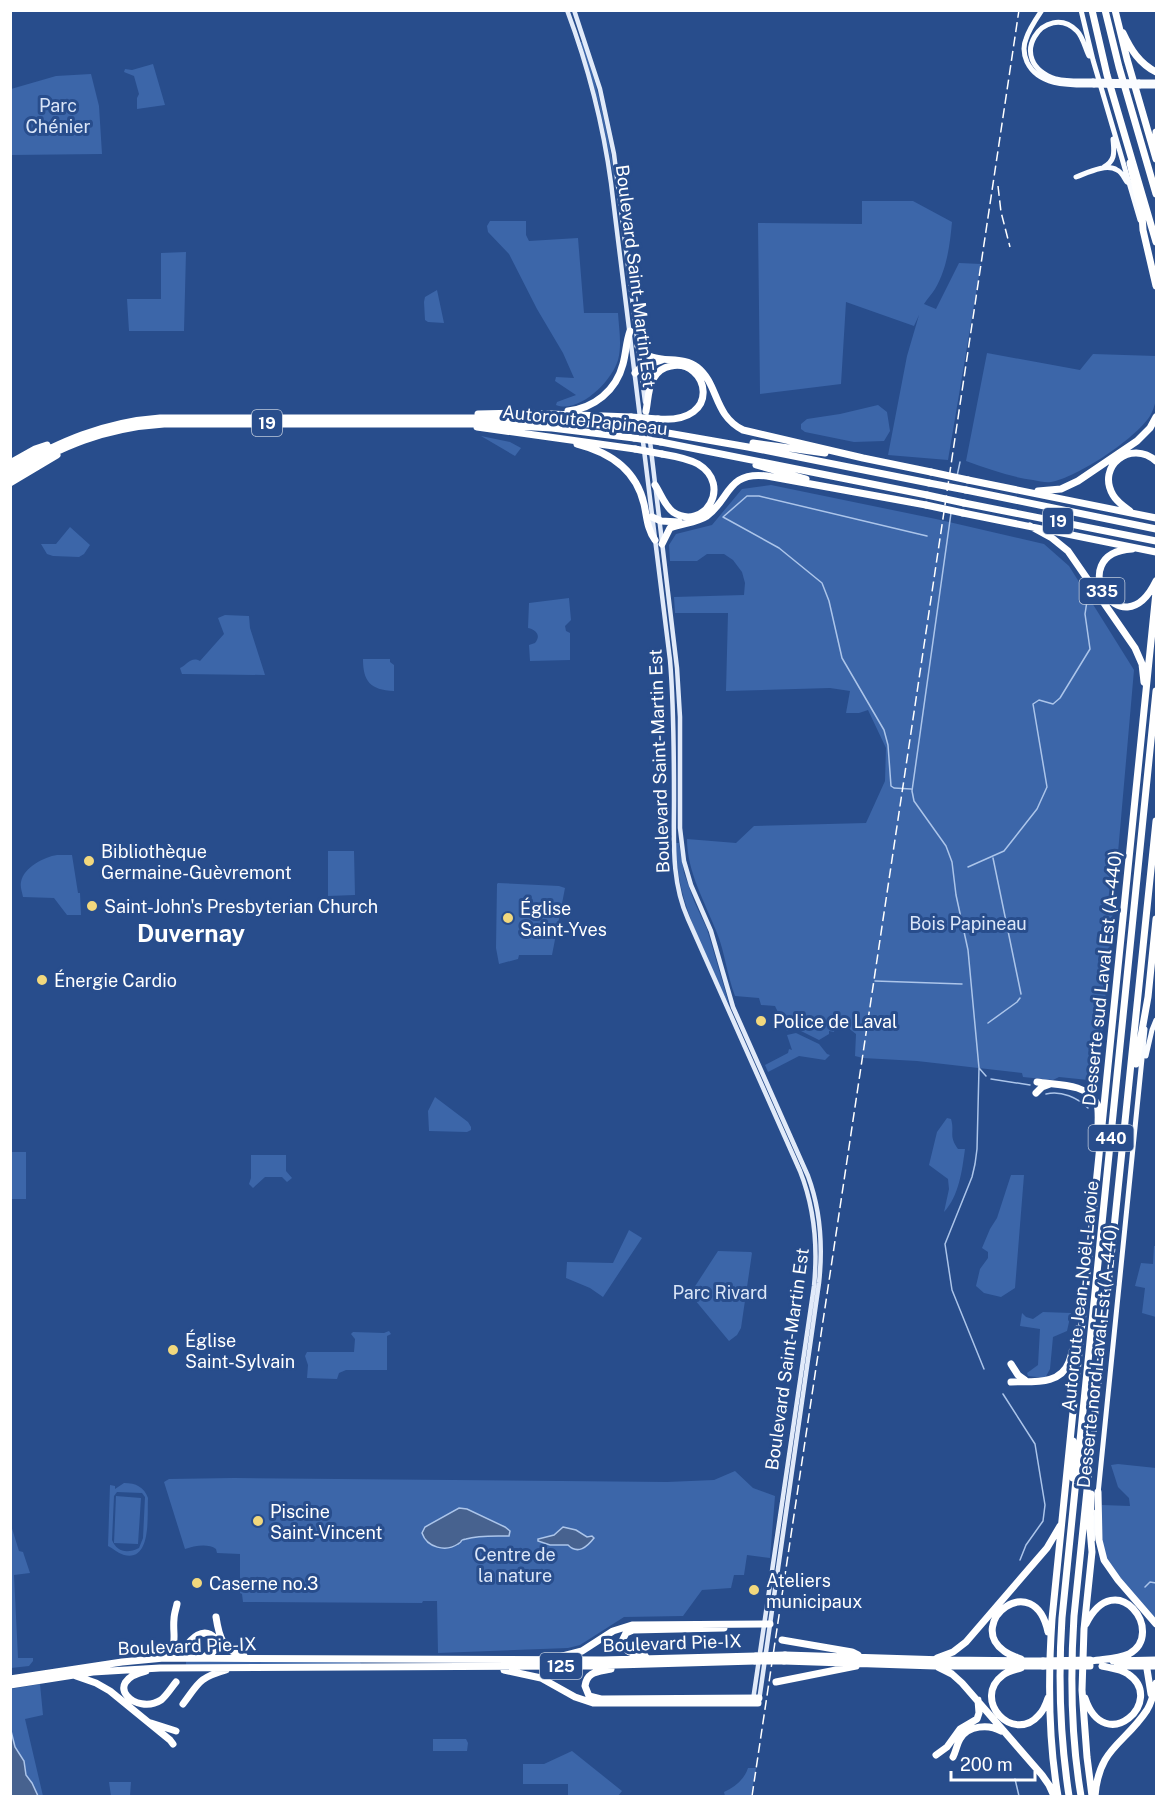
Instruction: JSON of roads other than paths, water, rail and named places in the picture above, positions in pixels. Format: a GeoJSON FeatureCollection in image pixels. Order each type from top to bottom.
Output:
{"type":"FeatureCollection","features":[{"type":"Feature","properties":{"kind":"highway"},"geometry":{"type":"LineString","coordinates":[[1092,10],[1103,62],[1156,242]]}},
{"type":"Feature","properties":{"kind":"highway"},"geometry":{"type":"LineString","coordinates":[[1105,10],[1116,59],[1156,194]]}},
{"type":"Feature","properties":{"kind":"highway"},"geometry":{"type":"LineString","coordinates":[[1115,10],[1156,159]]}},
{"type":"Feature","properties":{"kind":"highway"},"geometry":{"type":"LineString","coordinates":[[1117,20],[1136,55],[1156,72]]}},
{"type":"Feature","properties":{"kind":"highway"},"geometry":{"type":"LineString","coordinates":[[1156,132],[1156,139]]}},
{"type":"Feature","properties":{"kind":"highway"},"geometry":{"type":"LineString","coordinates":[[1128,145],[1143,230],[1156,286]]}},
{"type":"Feature","properties":{"kind":"highway"},"geometry":{"type":"LineString","coordinates":[[550,414],[583,408],[596,402],[608,392],[622,369],[630,331]]}},
{"type":"Feature","properties":{"kind":"highway"},"geometry":{"type":"LineString","coordinates":[[638,346],[650,356],[662,360],[684,361],[697,367],[705,376],[723,413],[738,427],[749,432],[863,459],[1156,518]]}},
{"type":"Feature","properties":{"kind":"highway"},"geometry":{"type":"LineString","coordinates":[[638,370],[662,360]]}},
{"type":"Feature","properties":{"kind":"highway"},"geometry":{"type":"LineString","coordinates":[[438,417],[489,413],[684,418],[692,414],[703,397],[703,386],[699,378],[693,370],[677,365],[661,370],[652,382],[646,411]]}},
{"type":"Feature","properties":{"kind":"highway"},"geometry":{"type":"LineString","coordinates":[[1002,486],[1043,491],[1061,489],[1137,441],[1150,428],[1156,417]]}},
{"type":"Feature","properties":{"kind":"highway","name":"Autoroute Papineau"},"geometry":{"type":"LineString","coordinates":[[10,469],[50,448],[117,424],[160,418],[519,419],[633,428],[748,447],[1155,529]]}},
{"type":"Feature","properties":{"kind":"highway"},"geometry":{"type":"LineString","coordinates":[[452,423],[635,449],[687,459],[703,467],[712,479],[714,496],[709,505],[700,513],[690,516],[682,515],[668,507],[655,485]]}},
{"type":"Feature","properties":{"kind":"highway","name":"Autoroute Papineau"},"geometry":{"type":"LineString","coordinates":[[10,476],[79,438],[122,429],[164,424],[452,423],[541,427],[661,442],[1155,541]]}},
{"type":"Feature","properties":{"kind":"highway"},"geometry":{"type":"LineString","coordinates":[[665,433],[863,459]]}},
{"type":"Feature","properties":{"kind":"highway"},"geometry":{"type":"LineString","coordinates":[[554,437],[601,451],[625,468],[641,492],[649,532],[659,542],[670,528],[708,515],[732,486],[753,476],[876,495],[1138,548]]}},
{"type":"Feature","properties":{"kind":"highway"},"geometry":{"type":"LineString","coordinates":[[10,463],[34,449],[79,438]]}},
{"type":"Feature","properties":{"kind":"highway"},"geometry":{"type":"LineString","coordinates":[[10,483],[79,438]]}},
{"type":"Feature","properties":{"kind":"highway"},"geometry":{"type":"LineString","coordinates":[[1132,513],[1118,502],[1111,492],[1109,478],[1112,467],[1121,457],[1134,453],[1146,454],[1156,461]]}},
{"type":"Feature","properties":{"kind":"highway"},"geometry":{"type":"LineString","coordinates":[[725,454],[772,470],[876,495]]}},
{"type":"Feature","properties":{"kind":"highway"},"geometry":{"type":"LineString","coordinates":[[656,519],[688,522]]}},
{"type":"Feature","properties":{"kind":"highway"},"geometry":{"type":"LineString","coordinates":[[1030,526],[1052,538],[1068,551],[1132,644],[1142,667],[1146,696]]}},
{"type":"Feature","properties":{"kind":"highway","name":"335"},"geometry":{"type":"LineString","coordinates":[[1154,551],[1138,548],[1116,553],[1105,562],[1100,571],[1100,580],[1105,596],[1110,601],[1118,605],[1134,606],[1148,597],[1156,581]]}},
{"type":"Feature","properties":{"kind":"highway","name":"Desserte sud Laval Est (A-440)"},"geometry":{"type":"LineString","coordinates":[[1056,1797],[1050,1696],[1050,1641],[1156,592]]}},
{"type":"Feature","properties":{"kind":"highway","name":"Autoroute Jean-Noël-Lavoie"},"geometry":{"type":"LineString","coordinates":[[1068,1797],[1061,1734],[1059,1685],[1061,1629],[1156,691]]}},
{"type":"Feature","properties":{"kind":"highway"},"geometry":{"type":"LineString","coordinates":[[1127,882],[1149,766]]}},
{"type":"Feature","properties":{"kind":"highway","name":"Autoroute Jean-Noël-Lavoie"},"geometry":{"type":"LineString","coordinates":[[1081,1797],[1073,1732],[1074,1616],[1156,821]]}},
{"type":"Feature","properties":{"kind":"highway"},"geometry":{"type":"LineString","coordinates":[[1156,921],[1156,933]]}},
{"type":"Feature","properties":{"kind":"highway","name":"Desserte nord Laval Est (A-440)"},"geometry":{"type":"LineString","coordinates":[[1148,997],[1156,921]]}},
{"type":"Feature","properties":{"kind":"highway"},"geometry":{"type":"LineString","coordinates":[[1125,1126],[1148,997]]}},
{"type":"Feature","properties":{"kind":"highway"},"geometry":{"type":"LineString","coordinates":[[1037,1082],[1078,1088],[1094,1098],[1098,1110],[1099,1147]]}},
{"type":"Feature","properties":{"kind":"highway"},"geometry":{"type":"LineString","coordinates":[[1036,1093],[1042,1087],[1050,1084]]}},
{"type":"Feature","properties":{"kind":"highway"},"geometry":{"type":"LineString","coordinates":[[1011,1382],[1051,1380],[1065,1370],[1083,1310]]}},
{"type":"Feature","properties":{"kind":"highway"},"geometry":{"type":"LineString","coordinates":[[1011,1364],[1018,1375],[1028,1381]]}},
{"type":"Feature","properties":{"kind":"highway"},"geometry":{"type":"LineString","coordinates":[[1072,1414],[1073,1509]]}},
{"type":"Feature","properties":{"kind":"highway"},"geometry":{"type":"LineString","coordinates":[[1092,1452],[1090,1529],[1092,1552]]}},
{"type":"Feature","properties":{"kind":"highway"},"geometry":{"type":"LineString","coordinates":[[1098,1492],[1099,1540],[1104,1560],[1114,1576],[1156,1624]]}},
{"type":"Feature","properties":{"kind":"highway"},"geometry":{"type":"LineString","coordinates":[[1056,1797],[1045,1778],[978,1700],[956,1678],[934,1663],[966,1642],[1047,1548],[1060,1526]]}},
{"type":"Feature","properties":{"kind":"highway","name":"Desserte nord Laval Est (A-440)"},"geometry":{"type":"LineString","coordinates":[[1092,1552],[1084,1629],[1082,1690],[1087,1757],[1094,1797]]}},
{"type":"Feature","properties":{"kind":"highway"},"geometry":{"type":"LineString","coordinates":[[1084,1629],[1095,1609],[1111,1600],[1131,1605],[1139,1613],[1143,1622],[1143,1638],[1134,1650],[1121,1656],[1090,1662]]}},
{"type":"Feature","properties":{"kind":"highway"},"geometry":{"type":"LineString","coordinates":[[1026,1663],[1005,1652],[996,1642],[993,1633],[994,1623],[1002,1609],[1017,1602],[1035,1607],[1045,1619],[1050,1641]]}},
{"type":"Feature","properties":{"kind":"highway"},"geometry":{"type":"LineString","coordinates":[[141,1660],[165,1654],[171,1649],[174,1644],[177,1604]]}},
{"type":"Feature","properties":{"kind":"highway"},"geometry":{"type":"LineString","coordinates":[[216,1617],[227,1649],[235,1654],[255,1659]]}},
{"type":"Feature","properties":{"kind":"highway"},"geometry":{"type":"LineString","coordinates":[[545,1660],[580,1652],[616,1630],[632,1625],[767,1626]]}},
{"type":"Feature","properties":{"kind":"highway"},"geometry":{"type":"LineString","coordinates":[[656,1658],[627,1651],[621,1642],[625,1634],[631,1630],[767,1626]]}},
{"type":"Feature","properties":{"kind":"highway"},"geometry":{"type":"LineString","coordinates":[[184,1654],[195,1636],[202,1633],[211,1634],[217,1641],[216,1649],[212,1654],[198,1658]]}},
{"type":"Feature","properties":{"kind":"highway"},"geometry":{"type":"LineString","coordinates":[[782,1641],[852,1652],[863,1658]]}},
{"type":"Feature","properties":{"kind":"highway","name":"Boulevard Pie-IX"},"geometry":{"type":"LineString","coordinates":[[10,1685],[31,1678],[141,1660],[173,1658],[184,1654],[198,1658],[255,1659],[863,1658],[934,1663]]}},
{"type":"Feature","properties":{"kind":"highway","name":"Boulevard Pie-IX"},"geometry":{"type":"LineString","coordinates":[[10,1679],[112,1670],[187,1667],[632,1665],[756,1658]]}},
{"type":"Feature","properties":{"kind":"highway","name":"Boulevard Pie-IX"},"geometry":{"type":"LineString","coordinates":[[785,1658],[871,1663],[1090,1662],[1146,1663],[1156,1666]]}},
{"type":"Feature","properties":{"kind":"highway","name":"Boulevard Pie-IX"},"geometry":{"type":"LineString","coordinates":[[1090,1662],[1102,1666],[1146,1663],[1156,1660]]}},
{"type":"Feature","properties":{"kind":"highway"},"geometry":{"type":"LineString","coordinates":[[776,1682],[871,1663]]}},
{"type":"Feature","properties":{"kind":"highway"},"geometry":{"type":"LineString","coordinates":[[1026,1663],[1005,1674],[995,1683],[992,1698],[997,1713],[1009,1723],[1027,1723],[1039,1715],[1050,1696]]}},
{"type":"Feature","properties":{"kind":"highway"},"geometry":{"type":"LineString","coordinates":[[1146,1663],[1152,1696]]}},
{"type":"Feature","properties":{"kind":"highway"},"geometry":{"type":"LineString","coordinates":[[632,1665],[591,1673],[585,1683],[587,1693],[592,1698],[601,1699],[756,1700]]}},
{"type":"Feature","properties":{"kind":"highway"},"geometry":{"type":"LineString","coordinates":[[1082,1690],[1092,1713],[1105,1723],[1122,1723],[1136,1713],[1141,1696],[1136,1682],[1124,1672],[1102,1666]]}},
{"type":"Feature","properties":{"kind":"highway"},"geometry":{"type":"LineString","coordinates":[[183,1704],[193,1689],[204,1679],[235,1667]]}},
{"type":"Feature","properties":{"kind":"highway"},"geometry":{"type":"LineString","coordinates":[[490,1667],[541,1678],[575,1697],[593,1703],[756,1700]]}},
{"type":"Feature","properties":{"kind":"highway"},"geometry":{"type":"LineString","coordinates":[[160,1668],[137,1673],[128,1678],[124,1687],[128,1697],[138,1703],[153,1703],[165,1696],[176,1682]]}},
{"type":"Feature","properties":{"kind":"highway"},"geometry":{"type":"LineString","coordinates":[[74,1675],[104,1687],[149,1722],[172,1744]]}},
{"type":"Feature","properties":{"kind":"highway"},"geometry":{"type":"LineString","coordinates":[[1094,1797],[1098,1777],[1106,1758],[1144,1713],[1156,1683]]}},
{"type":"Feature","properties":{"kind":"highway"},"geometry":{"type":"LineString","coordinates":[[1053,1760],[1059,1685]]}},
{"type":"Feature","properties":{"kind":"highway"},"geometry":{"type":"LineString","coordinates":[[936,1755],[946,1749],[959,1730],[976,1719],[979,1713],[978,1700]]}},
{"type":"Feature","properties":{"kind":"highway"},"geometry":{"type":"LineString","coordinates":[[149,1722],[176,1731]]}},
{"type":"Feature","properties":{"kind":"highway"},"geometry":{"type":"LineString","coordinates":[[953,1739],[951,1753],[953,1757],[961,1738],[972,1729],[992,1726],[1009,1736]]}},
{"type":"Feature","properties":{"kind":"main road","name":"Boulevard Saint-Martin Est"},"geometry":{"type":"LineString","coordinates":[[567,10],[594,95],[607,156],[630,331],[646,411],[655,485],[656,519]]}},
{"type":"Feature","properties":{"kind":"main road","name":"Boulevard Saint-Martin Est"},"geometry":{"type":"LineString","coordinates":[[573,10],[600,90],[614,154],[638,346],[638,370],[656,519],[675,652],[679,693],[680,828],[683,856],[691,885],[711,931],[740,1028]]}},
{"type":"Feature","properties":{"kind":"main road"},"geometry":{"type":"LineString","coordinates":[[1042,10],[1025,41],[1026,57],[1031,68],[1040,76],[1056,83],[1156,84]]}},
{"type":"Feature","properties":{"kind":"main road"},"geometry":{"type":"LineString","coordinates":[[1081,10],[1095,68],[1143,230]]}},
{"type":"Feature","properties":{"kind":"main road"},"geometry":{"type":"LineString","coordinates":[[1094,83],[1061,80],[1045,73],[1032,57],[1030,45],[1033,37],[1040,28],[1048,24],[1056,22],[1068,24],[1080,35],[1095,68]]}},
{"type":"Feature","properties":{"kind":"main road"},"geometry":{"type":"LineString","coordinates":[[1076,177],[1103,168],[1112,162],[1114,156],[1113,129]]}},
{"type":"Feature","properties":{"kind":"main road"},"geometry":{"type":"LineString","coordinates":[[1103,168],[1118,170],[1130,187]]}},
{"type":"Feature","properties":{"kind":"main road","name":"Boulevard Saint-Martin Est"},"geometry":{"type":"LineString","coordinates":[[659,542],[672,681],[674,864],[677,888],[686,914],[740,1028],[805,1184],[812,1209],[816,1243],[814,1286],[756,1700]]}},
{"type":"Feature","properties":{"kind":"main road","name":"Desserte nord Laval Est (A-440)"},"geometry":{"type":"LineString","coordinates":[[1092,1552],[1148,997]]}},
{"type":"Feature","properties":{"kind":"main road"},"geometry":{"type":"LineString","coordinates":[[1141,1075],[1156,1020]]}},
{"type":"Feature","properties":{"kind":"waterway"},"geometry":{"type":"LineString","coordinates":[[957,476],[960,462]]}},
{"type":"Feature","properties":{"kind":"waterway"},"geometry":{"type":"LineString","coordinates":[[911,789],[891,786],[888,745],[884,730],[842,658],[829,601],[822,583],[779,548],[723,517],[747,496],[759,496],[927,536]]}},
{"type":"Feature","properties":{"kind":"waterway"},"geometry":{"type":"LineString","coordinates":[[951,513],[912,791],[914,801],[946,846],[952,862],[956,895],[968,950],[979,1068],[977,1149],[972,1177],[945,1244],[952,1290],[984,1369]]}},
{"type":"Feature","properties":{"kind":"waterway"},"geometry":{"type":"LineString","coordinates":[[968,867],[1004,851],[1037,809],[1047,787],[1033,704],[1039,700],[1053,704],[1060,698],[1090,649],[1085,614],[1087,601]]}},
{"type":"Feature","properties":{"kind":"waterway"},"geometry":{"type":"LineString","coordinates":[[993,858],[1021,994]]}},
{"type":"Feature","properties":{"kind":"waterway"},"geometry":{"type":"LineString","coordinates":[[875,981],[962,984]]}},
{"type":"Feature","properties":{"kind":"waterway"},"geometry":{"type":"LineString","coordinates":[[988,1023],[1020,998]]}},
{"type":"Feature","properties":{"kind":"waterway"},"geometry":{"type":"LineString","coordinates":[[979,1068],[986,1076]]}},
{"type":"Feature","properties":{"kind":"waterway"},"geometry":{"type":"LineString","coordinates":[[991,1079],[1030,1085]]}},
{"type":"Feature","properties":{"kind":"waterway"},"geometry":{"type":"LineString","coordinates":[[1046,1094],[1057,1093],[1069,1096],[1088,1108]]}},
{"type":"Feature","properties":{"kind":"waterway"},"geometry":{"type":"LineString","coordinates":[[1003,1394],[1035,1444],[1045,1505],[1043,1521],[1026,1545],[1020,1560]]}},
{"type":"Feature","properties":{"kind":"waterway"},"geometry":{"type":"LineString","coordinates":[[1145,1587],[1150,1582],[1156,1583]]}},
{"type":"Feature","properties":{"kind":"waterway"},"geometry":{"type":"LineString","coordinates":[[1015,1779],[1019,1796]]}},
{"type":"Feature","properties":{"kind":"railway"},"geometry":{"type":"LineString","coordinates":[[752,1796],[1019,10]]}},
{"type":"Feature","properties":{"kind":"railway"},"geometry":{"type":"LineString","coordinates":[[998,186],[1001,212],[1010,247]]}},
{"type":"Feature","properties":{"kind":"place","name":"Bibliothèque Germaine-Guèvremont"},"geometry":{"type":"Point","coordinates":[89,861]}},
{"type":"Feature","properties":{"kind":"place","name":"Saint-John's Presbyterian Church"},"geometry":{"type":"Point","coordinates":[92,906]}},
{"type":"Feature","properties":{"kind":"place","name":"Église Saint-Yves"},"geometry":{"type":"Point","coordinates":[508,918]}},
{"type":"Feature","properties":{"kind":"place","name":"Énergie Cardio"},"geometry":{"type":"Point","coordinates":[42,980]}},
{"type":"Feature","properties":{"kind":"place","name":"Police de Laval"},"geometry":{"type":"Point","coordinates":[761,1021]}},
{"type":"Feature","properties":{"kind":"place","name":"Église Saint-Sylvain"},"geometry":{"type":"Point","coordinates":[173,1350]}},
{"type":"Feature","properties":{"kind":"place","name":"Piscine Saint-Vincent"},"geometry":{"type":"Point","coordinates":[258,1521]}},
{"type":"Feature","properties":{"kind":"place","name":"Caserne no.3"},"geometry":{"type":"Point","coordinates":[197,1583]}},
{"type":"Feature","properties":{"kind":"place","name":"Ateliers municipaux"},"geometry":{"type":"Point","coordinates":[754,1590]}},
{"type":"Feature","properties":{"kind":"district","name":"Duvernay"},"geometry":{"type":"Point","coordinates":[191,933]}},
{"type":"Feature","properties":{"kind":"park label","name":"Parc Chénier"},"geometry":{"type":"Point","coordinates":[58,115]}},
{"type":"Feature","properties":{"kind":"park label","name":"Bois Papineau"},"geometry":{"type":"Point","coordinates":[968,923]}},
{"type":"Feature","properties":{"kind":"park label","name":"Parc Rivard"},"geometry":{"type":"Point","coordinates":[720,1292]}},
{"type":"Feature","properties":{"kind":"park label","name":"Centre de la nature"},"geometry":{"type":"Point","coordinates":[515,1564]}}]}
